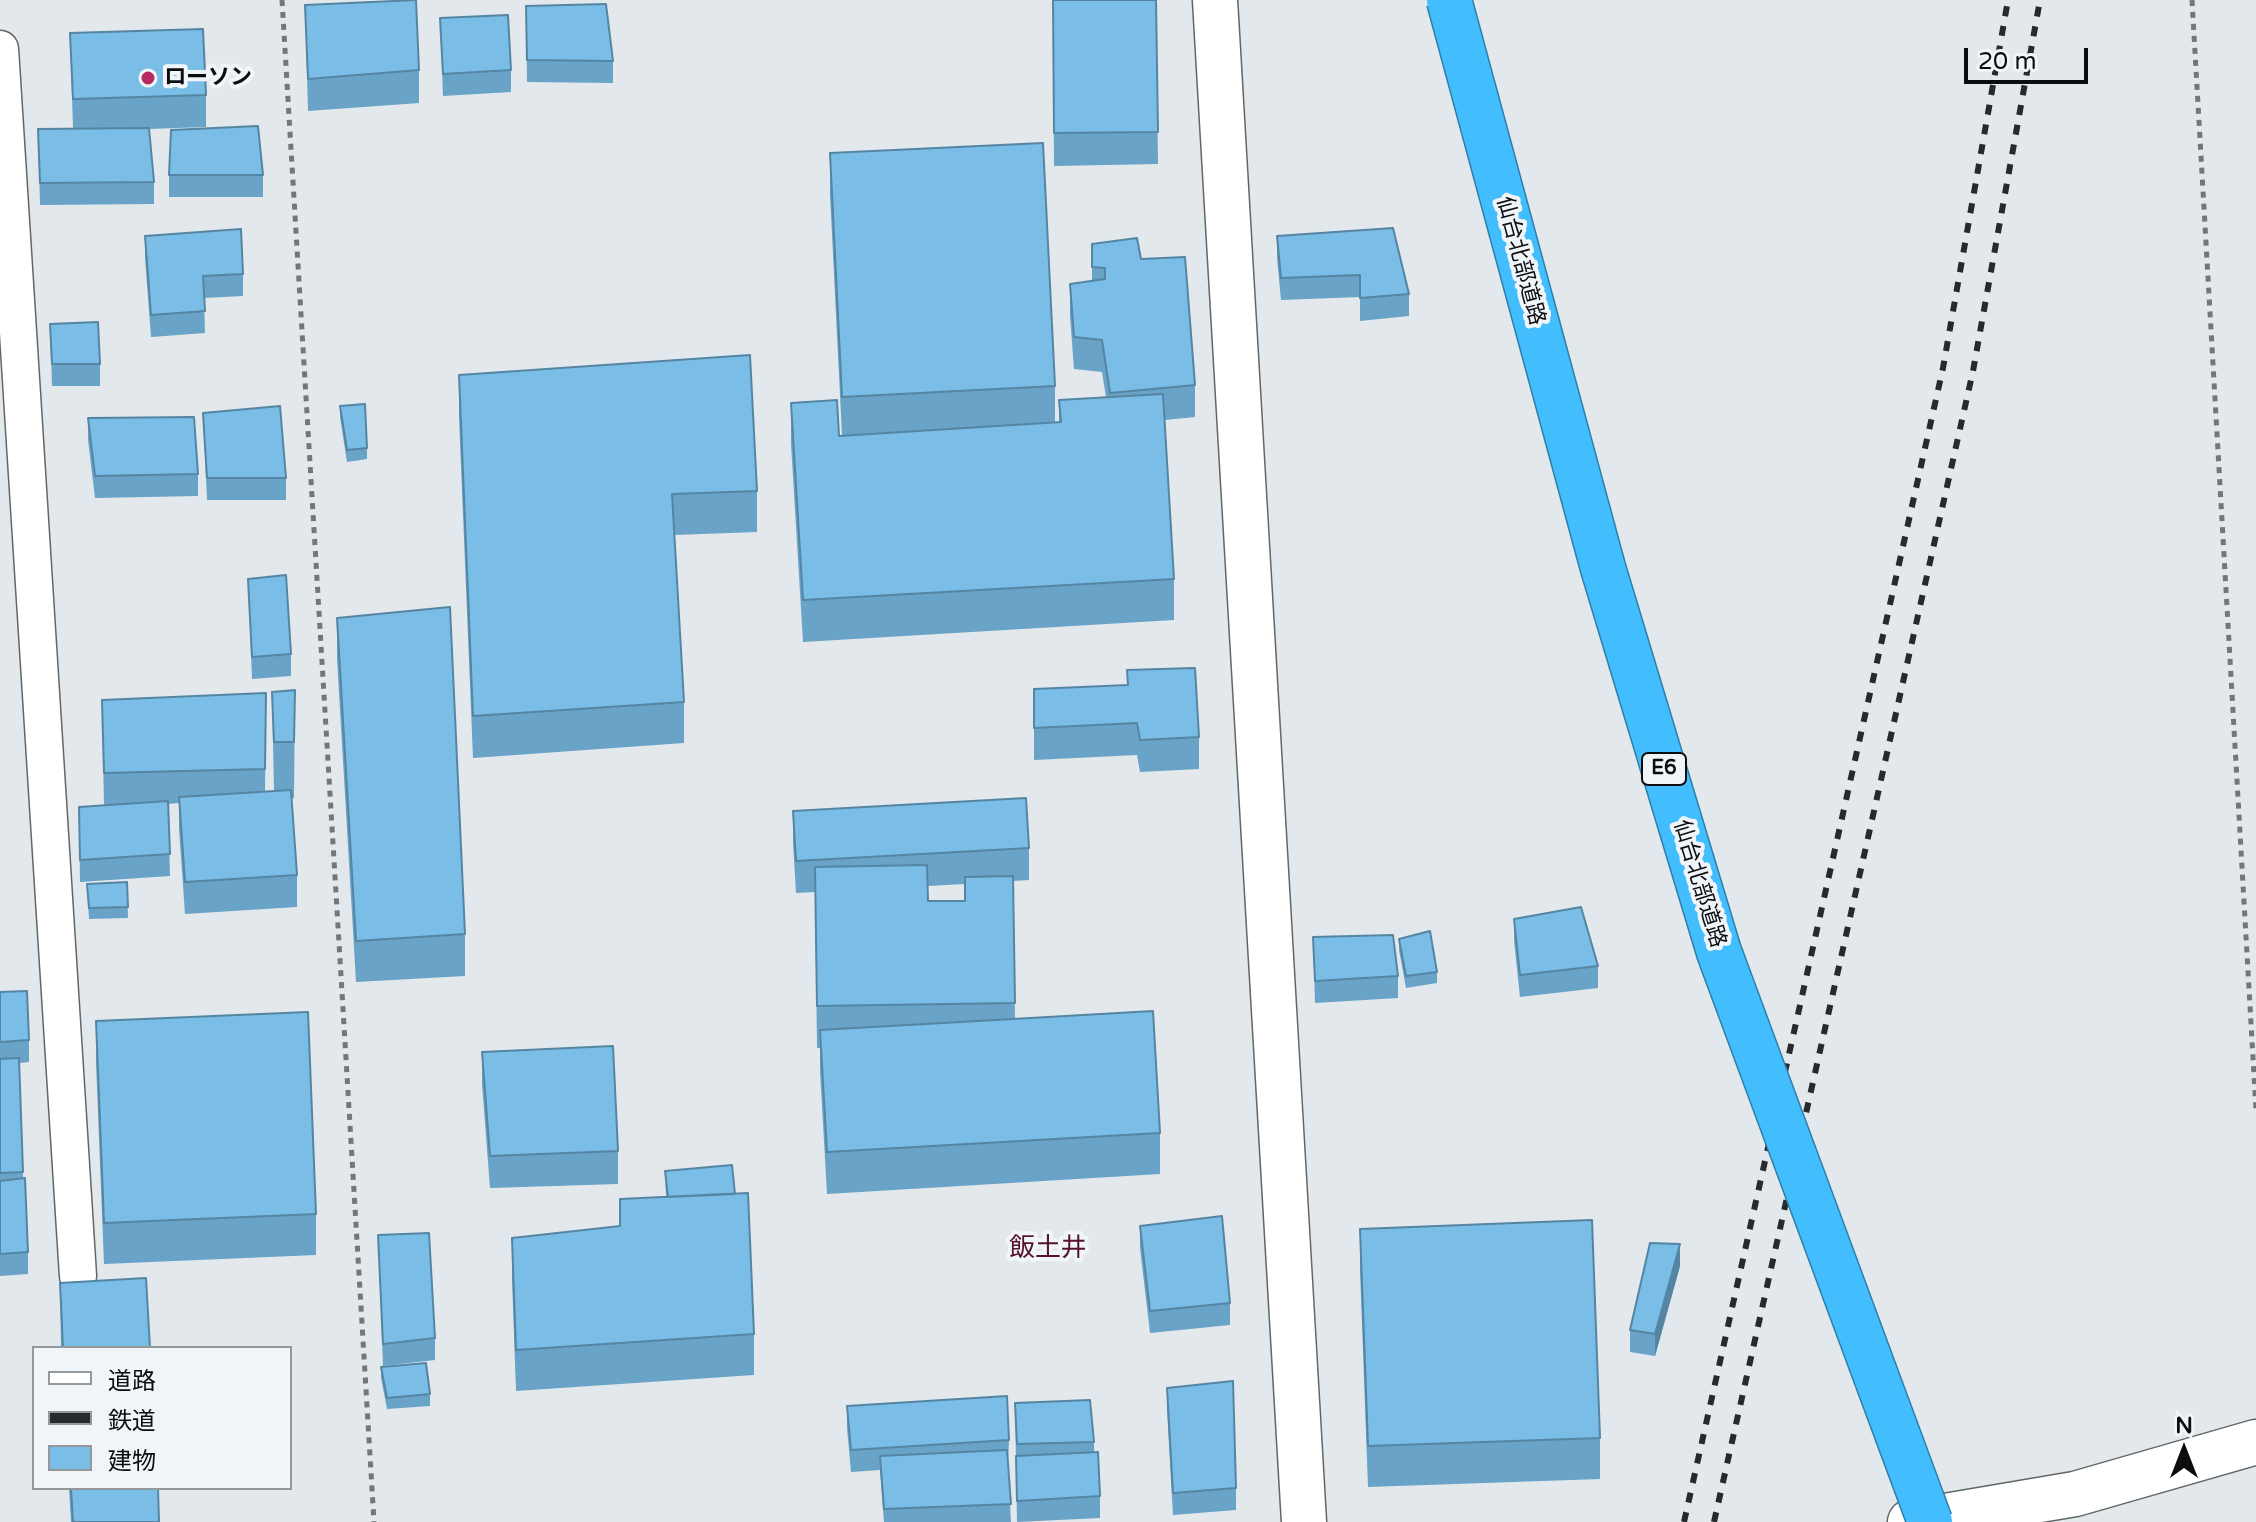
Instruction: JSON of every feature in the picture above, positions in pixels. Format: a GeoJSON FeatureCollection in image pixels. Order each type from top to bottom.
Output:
{"type":"FeatureCollection","features":[{"type":"Feature","properties":{"kind":"highway","name":"仙台北部道路"},"geometry":{"type":"LineString","coordinates":[[1449,0],[1603,568],[1719,952],[1930,1522]]}},
{"type":"Feature","properties":{"kind":"street"},"geometry":{"type":"LineString","coordinates":[[1215,0],[1304,1522]]}},
{"type":"Feature","properties":{"kind":"street"},"geometry":{"type":"LineString","coordinates":[[0,49],[78,1276]]}},
{"type":"Feature","properties":{"kind":"street"},"geometry":{"type":"LineString","coordinates":[[1910,1522],[2075,1494],[2256,1442]]}},
{"type":"Feature","properties":{"kind":"path"},"geometry":{"type":"LineString","coordinates":[[282,0],[374,1522]]}},
{"type":"Feature","properties":{"kind":"path"},"geometry":{"type":"LineString","coordinates":[[2192,0],[2256,1110]]}},
{"type":"Feature","properties":{"kind":"building"},"geometry":{"type":"Polygon","coordinates":[[[416,0],[419,70],[308,79],[305,5],[416,0]]]}},
{"type":"Feature","properties":{"kind":"building"},"geometry":{"type":"Polygon","coordinates":[[[1053,0],[1156,0],[1158,132],[1054,133],[1053,0]]]}},
{"type":"Feature","properties":{"kind":"building"},"geometry":{"type":"Polygon","coordinates":[[[606,4],[613,61],[527,60],[526,6],[606,4]]]}},
{"type":"Feature","properties":{"kind":"building"},"geometry":{"type":"Polygon","coordinates":[[[508,15],[511,70],[443,74],[440,18],[508,15]]]}},
{"type":"Feature","properties":{"kind":"building"},"geometry":{"type":"Polygon","coordinates":[[[203,29],[206,95],[73,99],[70,33],[203,29]]]}},
{"type":"Feature","properties":{"kind":"building"},"geometry":{"type":"Polygon","coordinates":[[[258,126],[263,175],[169,175],[171,130],[258,126]]]}},
{"type":"Feature","properties":{"kind":"building"},"geometry":{"type":"Polygon","coordinates":[[[149,128],[154,182],[40,183],[38,129],[149,128]]]}},
{"type":"Feature","properties":{"kind":"building"},"geometry":{"type":"Polygon","coordinates":[[[1043,143],[1055,386],[842,397],[830,153],[1043,143]]]}},
{"type":"Feature","properties":{"kind":"building"},"geometry":{"type":"Polygon","coordinates":[[[1393,228],[1409,294],[1360,298],[1360,275],[1281,278],[1277,236],[1393,228]]]}},
{"type":"Feature","properties":{"kind":"building"},"geometry":{"type":"Polygon","coordinates":[[[241,229],[243,274],[203,276],[205,311],[151,315],[145,236],[241,229]]]}},
{"type":"Feature","properties":{"kind":"building"},"geometry":{"type":"Polygon","coordinates":[[[1137,238],[1141,259],[1185,257],[1195,385],[1110,393],[1102,340],[1074,337],[1070,284],[1105,279],[1105,268],[1092,267],[1092,244],[1137,238]]]}},
{"type":"Feature","properties":{"kind":"building"},"geometry":{"type":"Polygon","coordinates":[[[98,322],[100,364],[52,364],[50,324],[98,322]]]}},
{"type":"Feature","properties":{"kind":"building"},"geometry":{"type":"Polygon","coordinates":[[[750,355],[757,491],[672,494],[684,702],[473,716],[459,375],[750,355]]]}},
{"type":"Feature","properties":{"kind":"building"},"geometry":{"type":"Polygon","coordinates":[[[1163,394],[1174,579],[803,600],[791,403],[837,400],[839,436],[1061,422],[1059,400],[1163,394]]]}},
{"type":"Feature","properties":{"kind":"building"},"geometry":{"type":"Polygon","coordinates":[[[365,404],[367,448],[347,450],[340,406],[365,404]]]}},
{"type":"Feature","properties":{"kind":"building"},"geometry":{"type":"Polygon","coordinates":[[[280,406],[286,478],[207,478],[203,413],[280,406]]]}},
{"type":"Feature","properties":{"kind":"building"},"geometry":{"type":"Polygon","coordinates":[[[194,417],[198,474],[95,476],[88,418],[194,417]]]}},
{"type":"Feature","properties":{"kind":"building"},"geometry":{"type":"Polygon","coordinates":[[[286,575],[291,654],[252,657],[248,579],[286,575]]]}},
{"type":"Feature","properties":{"kind":"building"},"geometry":{"type":"Polygon","coordinates":[[[450,607],[465,934],[356,941],[337,618],[450,607]]]}},
{"type":"Feature","properties":{"kind":"building"},"geometry":{"type":"Polygon","coordinates":[[[1195,668],[1199,737],[1140,740],[1137,723],[1034,728],[1034,689],[1128,685],[1127,670],[1195,668]]]}},
{"type":"Feature","properties":{"kind":"building"},"geometry":{"type":"Polygon","coordinates":[[[295,690],[294,742],[274,742],[272,692],[295,690]]]}},
{"type":"Feature","properties":{"kind":"building"},"geometry":{"type":"Polygon","coordinates":[[[266,693],[265,769],[104,773],[102,700],[266,693]]]}},
{"type":"Feature","properties":{"kind":"building"},"geometry":{"type":"Polygon","coordinates":[[[291,790],[297,875],[185,882],[179,797],[291,790]]]}},
{"type":"Feature","properties":{"kind":"building"},"geometry":{"type":"Polygon","coordinates":[[[1026,798],[1029,848],[796,861],[793,811],[1026,798]]]}},
{"type":"Feature","properties":{"kind":"building"},"geometry":{"type":"Polygon","coordinates":[[[168,801],[170,854],[80,860],[79,807],[168,801]]]}},
{"type":"Feature","properties":{"kind":"building"},"geometry":{"type":"Polygon","coordinates":[[[927,865],[928,901],[965,901],[965,877],[1013,876],[1015,1003],[817,1006],[815,867],[927,865]]]}},
{"type":"Feature","properties":{"kind":"building"},"geometry":{"type":"Polygon","coordinates":[[[127,882],[128,907],[89,908],[87,884],[127,882]]]}},
{"type":"Feature","properties":{"kind":"building"},"geometry":{"type":"Polygon","coordinates":[[[1581,907],[1598,966],[1520,975],[1514,919],[1581,907]]]}},
{"type":"Feature","properties":{"kind":"building"},"geometry":{"type":"Polygon","coordinates":[[[1430,931],[1437,972],[1406,976],[1399,939],[1430,931]]]}},
{"type":"Feature","properties":{"kind":"building"},"geometry":{"type":"Polygon","coordinates":[[[1393,935],[1398,976],[1315,981],[1313,937],[1393,935]]]}},
{"type":"Feature","properties":{"kind":"building"},"geometry":{"type":"Polygon","coordinates":[[[27,991],[29,1040],[0,1042],[0,992],[27,991]]]}},
{"type":"Feature","properties":{"kind":"building"},"geometry":{"type":"Polygon","coordinates":[[[1153,1011],[1160,1133],[827,1152],[820,1030],[1153,1011]]]}},
{"type":"Feature","properties":{"kind":"building"},"geometry":{"type":"Polygon","coordinates":[[[308,1012],[316,1214],[104,1223],[96,1021],[308,1012]]]}},
{"type":"Feature","properties":{"kind":"building"},"geometry":{"type":"Polygon","coordinates":[[[613,1046],[618,1151],[490,1156],[482,1052],[613,1046]]]}},
{"type":"Feature","properties":{"kind":"building"},"geometry":{"type":"Polygon","coordinates":[[[19,1058],[23,1172],[0,1173],[0,1059],[19,1058]]]}},
{"type":"Feature","properties":{"kind":"building"},"geometry":{"type":"Polygon","coordinates":[[[732,1165],[735,1194],[668,1197],[665,1171],[732,1165]]]}},
{"type":"Feature","properties":{"kind":"building"},"geometry":{"type":"Polygon","coordinates":[[[25,1178],[28,1252],[0,1254],[0,1181],[25,1178]]]}},
{"type":"Feature","properties":{"kind":"building"},"geometry":{"type":"Polygon","coordinates":[[[748,1193],[754,1334],[516,1350],[512,1238],[620,1226],[620,1199],[748,1193]]]}},
{"type":"Feature","properties":{"kind":"building"},"geometry":{"type":"Polygon","coordinates":[[[1222,1216],[1230,1303],[1150,1311],[1140,1226],[1222,1216]]]}},
{"type":"Feature","properties":{"kind":"building"},"geometry":{"type":"Polygon","coordinates":[[[1592,1220],[1600,1438],[1368,1446],[1360,1229],[1592,1220]]]}},
{"type":"Feature","properties":{"kind":"building"},"geometry":{"type":"Polygon","coordinates":[[[429,1233],[435,1338],[383,1344],[378,1235],[429,1233]]]}},
{"type":"Feature","properties":{"kind":"building"},"geometry":{"type":"Polygon","coordinates":[[[1650,1243],[1680,1244],[1655,1334],[1630,1330],[1650,1243]]]}},
{"type":"Feature","properties":{"kind":"building"},"geometry":{"type":"Polygon","coordinates":[[[146,1278],[150,1346],[63,1346],[60,1283],[146,1278]]]}},
{"type":"Feature","properties":{"kind":"building"},"geometry":{"type":"Polygon","coordinates":[[[426,1363],[430,1394],[387,1398],[381,1367],[426,1363]]]}},
{"type":"Feature","properties":{"kind":"building"},"geometry":{"type":"Polygon","coordinates":[[[1233,1381],[1236,1488],[1173,1493],[1167,1388],[1233,1381]]]}},
{"type":"Feature","properties":{"kind":"building"},"geometry":{"type":"Polygon","coordinates":[[[1007,1396],[1009,1440],[851,1450],[847,1406],[1007,1396]]]}},
{"type":"Feature","properties":{"kind":"building"},"geometry":{"type":"Polygon","coordinates":[[[1090,1400],[1094,1442],[1017,1444],[1015,1403],[1090,1400]]]}},
{"type":"Feature","properties":{"kind":"building"},"geometry":{"type":"Polygon","coordinates":[[[1007,1450],[1011,1504],[884,1509],[880,1456],[1007,1450]]]}},
{"type":"Feature","properties":{"kind":"building"},"geometry":{"type":"Polygon","coordinates":[[[1098,1452],[1100,1496],[1017,1501],[1016,1456],[1098,1452]]]}},
{"type":"Feature","properties":{"kind":"building"},"geometry":{"type":"Polygon","coordinates":[[[71,1490],[158,1490],[159,1522],[73,1522],[71,1490]]]}},
{"type":"Feature","properties":{"kind":"railway"},"geometry":{"type":"LineString","coordinates":[[1684,1522],[1943,368],[2008,0]]}},
{"type":"Feature","properties":{"kind":"railway"},"geometry":{"type":"LineString","coordinates":[[1714,1522],[1973,371],[2040,0]]}},
{"type":"Feature","properties":{"kind":"place","name":"ローソン"},"geometry":{"type":"Point","coordinates":[148,78]}},
{"type":"Feature","properties":{"kind":"district","name":"飯土井"},"geometry":{"type":"Point","coordinates":[1048,1249]}}]}
